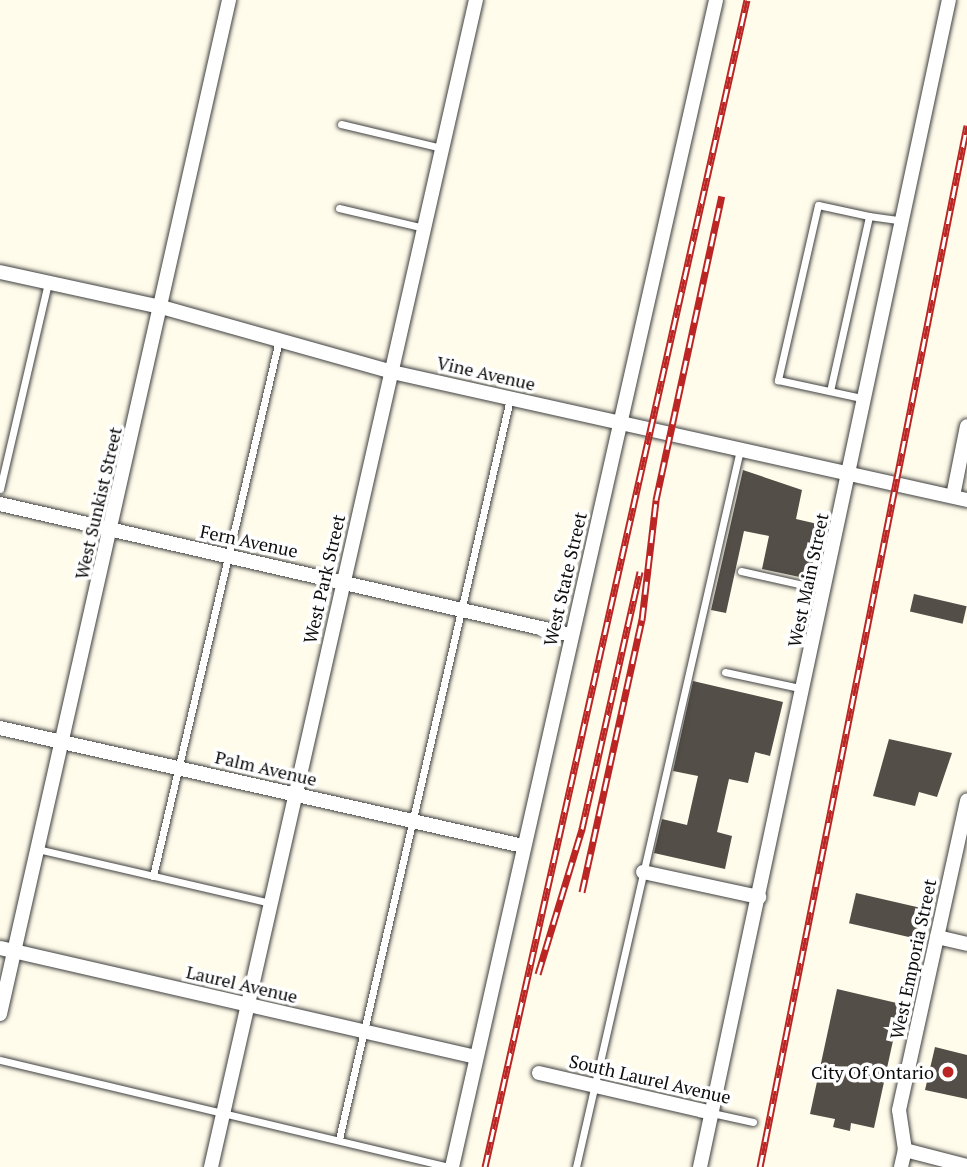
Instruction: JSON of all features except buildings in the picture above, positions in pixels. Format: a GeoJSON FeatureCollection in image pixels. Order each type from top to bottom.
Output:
{"type":"FeatureCollection","features":[{"type":"Feature","properties":{"kind":"street","name":"West Sunkist Street"},"geometry":{"type":"LineString","coordinates":[[0,1014],[7,950],[37,849],[112,531],[229,0]]}},
{"type":"Feature","properties":{"kind":"street","name":"West Park Street"},"geometry":{"type":"LineString","coordinates":[[211,1167],[245,1005],[476,0]]}},
{"type":"Feature","properties":{"kind":"street","name":"West State Street"},"geometry":{"type":"LineString","coordinates":[[451,1167],[621,424],[714,0]]}},
{"type":"Feature","properties":{"kind":"street","name":"West Main Street"},"geometry":{"type":"LineString","coordinates":[[700,1167],[851,474],[949,0]]}},
{"type":"Feature","properties":{"kind":"street","name":"Vine Avenue"},"geometry":{"type":"LineString","coordinates":[[0,272],[161,307],[392,372],[960,498]]}},
{"type":"Feature","properties":{"kind":"street"},"geometry":{"type":"LineString","coordinates":[[960,498],[967,426]]}},
{"type":"Feature","properties":{"kind":"street","name":"Fern Avenue"},"geometry":{"type":"LineString","coordinates":[[0,504],[571,635]]}},
{"type":"Feature","properties":{"kind":"street","name":"Palm Avenue"},"geometry":{"type":"LineString","coordinates":[[0,727],[523,846]]}},
{"type":"Feature","properties":{"kind":"street","name":"West Emporia Street"},"geometry":{"type":"LineString","coordinates":[[901,1167],[905,1150],[899,1110],[967,800]]}},
{"type":"Feature","properties":{"kind":"street"},"geometry":{"type":"LineString","coordinates":[[643,872],[759,897]]}},
{"type":"Feature","properties":{"kind":"street"},"geometry":{"type":"LineString","coordinates":[[937,937],[967,944]]}},
{"type":"Feature","properties":{"kind":"street","name":"Laurel Avenue"},"geometry":{"type":"LineString","coordinates":[[7,950],[476,1057]]}},
{"type":"Feature","properties":{"kind":"street","name":"South Laurel Avenue"},"geometry":{"type":"LineString","coordinates":[[538,1073],[712,1113]]}},
{"type":"Feature","properties":{"kind":"street"},"geometry":{"type":"LineString","coordinates":[[905,1150],[967,1166]]}},
{"type":"Feature","properties":{"kind":"lane"},"geometry":{"type":"LineString","coordinates":[[341,124],[442,148]]}},
{"type":"Feature","properties":{"kind":"lane"},"geometry":{"type":"LineString","coordinates":[[867,399],[778,380],[818,205],[903,222]]}},
{"type":"Feature","properties":{"kind":"lane"},"geometry":{"type":"LineString","coordinates":[[339,208],[425,228]]}},
{"type":"Feature","properties":{"kind":"lane"},"geometry":{"type":"LineString","coordinates":[[830,391],[869,216]]}},
{"type":"Feature","properties":{"kind":"lane"},"geometry":{"type":"LineString","coordinates":[[0,488],[48,283]]}},
{"type":"Feature","properties":{"kind":"lane"},"geometry":{"type":"LineString","coordinates":[[153,876],[279,340]]}},
{"type":"Feature","properties":{"kind":"lane"},"geometry":{"type":"LineString","coordinates":[[339,1139],[510,399]]}},
{"type":"Feature","properties":{"kind":"lane"},"geometry":{"type":"LineString","coordinates":[[576,1167],[740,450]]}},
{"type":"Feature","properties":{"kind":"lane"},"geometry":{"type":"LineString","coordinates":[[741,571],[826,590]]}},
{"type":"Feature","properties":{"kind":"lane"},"geometry":{"type":"LineString","coordinates":[[725,672],[804,689]]}},
{"type":"Feature","properties":{"kind":"lane"},"geometry":{"type":"LineString","coordinates":[[37,849],[270,903]]}},
{"type":"Feature","properties":{"kind":"lane"},"geometry":{"type":"LineString","coordinates":[[0,1060],[223,1110],[451,1167]]}},
{"type":"Feature","properties":{"kind":"lane","name":"South Laurel Avenue"},"geometry":{"type":"LineString","coordinates":[[712,1113],[753,1122]]}},
{"type":"Feature","properties":{"kind":"railway"},"geometry":{"type":"LineString","coordinates":[[485,1167],[747,0]]}},
{"type":"Feature","properties":{"kind":"railway"},"geometry":{"type":"LineString","coordinates":[[760,1167],[967,125]]}},
{"type":"Feature","properties":{"kind":"railway"},"geometry":{"type":"LineString","coordinates":[[582,892],[642,620],[656,500],[722,196]]}},
{"type":"Feature","properties":{"kind":"railway"},"geometry":{"type":"LineString","coordinates":[[538,974],[582,829],[640,571]]}},
{"type":"Feature","properties":{"kind":"place","name":"City Of Ontario"},"geometry":{"type":"Point","coordinates":[948,1072]}}]}
